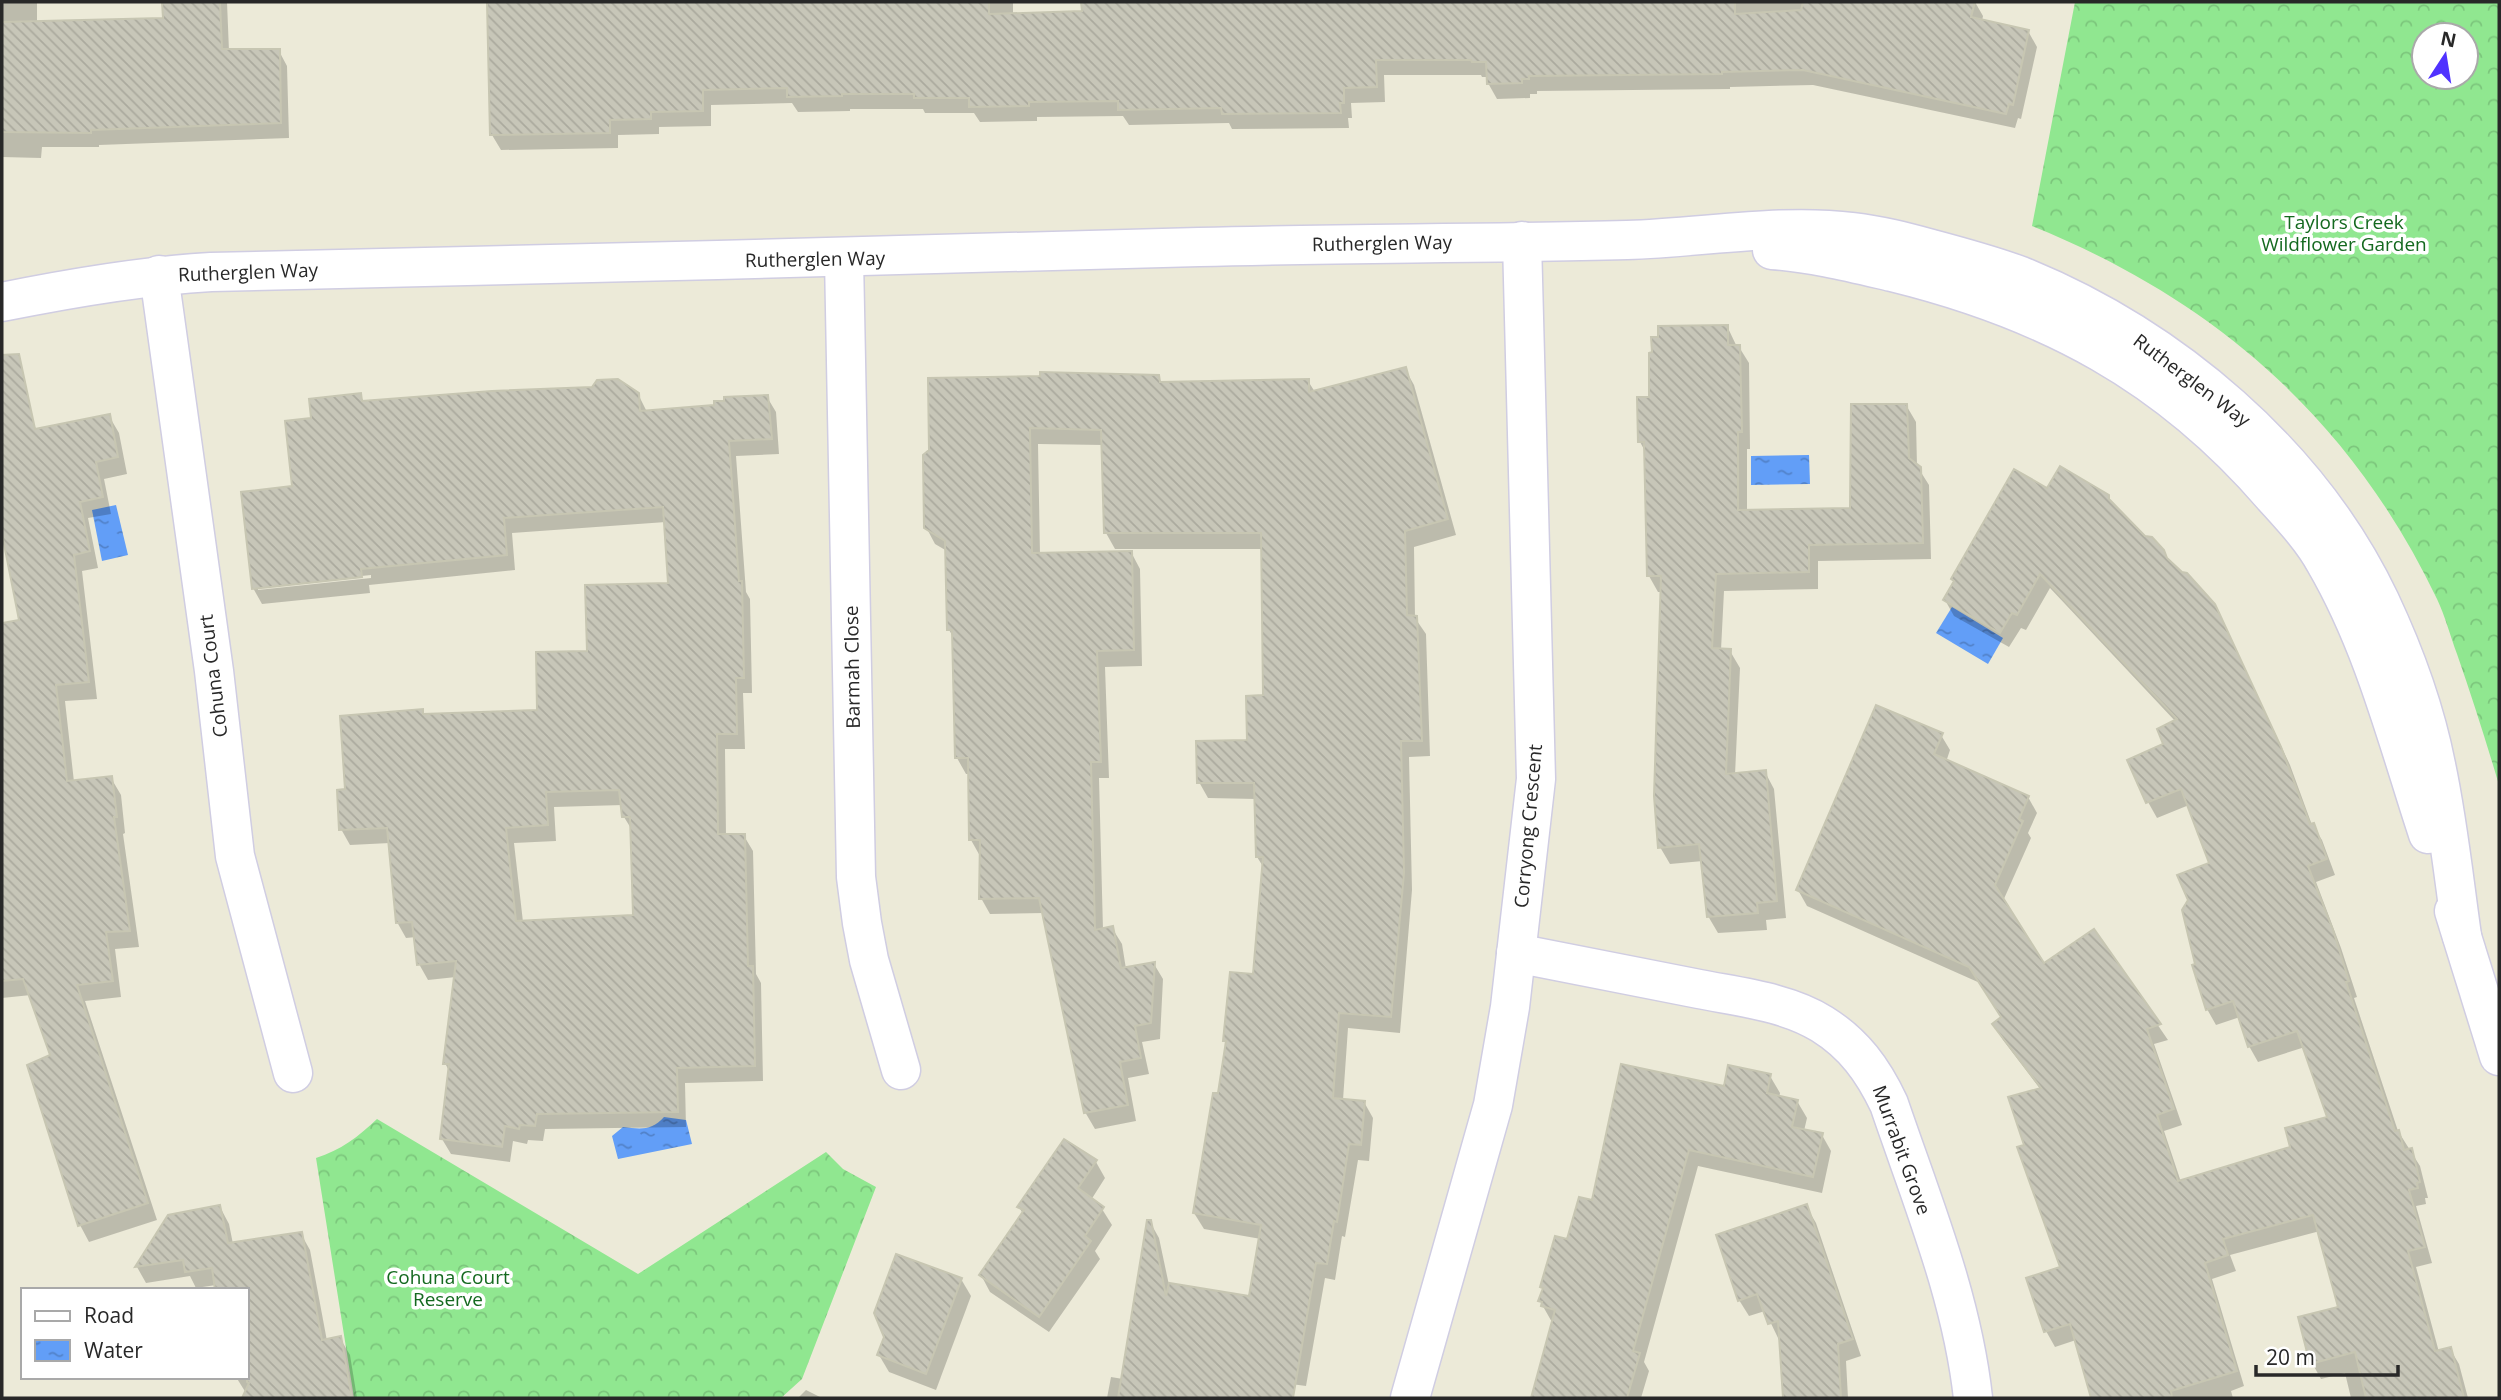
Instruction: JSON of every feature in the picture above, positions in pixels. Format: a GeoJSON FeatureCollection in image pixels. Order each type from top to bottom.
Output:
{"type":"FeatureCollection","features":[{"type":"Feature","properties":{"kind":"street","name":"Rutherglen Way"},"geometry":{"type":"LineString","coordinates":[[2,302],[74,287],[159,275],[1335,243],[1631,240],[1790,229],[1851,232],[1960,256],[2015,274],[2066,296],[2114,322],[2195,377],[2234,407],[2267,440],[2329,515],[2381,603],[2419,702],[2436,764],[2462,936],[2499,1056]]}},
{"type":"Feature","properties":{"kind":"street","name":"Corryong Crescent"},"geometry":{"type":"LineString","coordinates":[[1410,1398],[1493,1105],[1502,1062],[1536,779],[1522,241]]}},
{"type":"Feature","properties":{"kind":"street","name":"Barmah Close"},"geometry":{"type":"LineString","coordinates":[[844,258],[856,877],[869,960],[901,1070]]}},
{"type":"Feature","properties":{"kind":"street","name":"Cohuna Court"},"geometry":{"type":"LineString","coordinates":[[159,275],[212,658],[235,856],[293,1073]]}},
{"type":"Feature","properties":{"kind":"street","name":"Murrabit Grove"},"geometry":{"type":"LineString","coordinates":[[1516,953],[1765,1003],[1819,1022],[1844,1039],[1864,1059],[1889,1104],[1956,1302],[1968,1356],[1973,1398]]}},
{"type":"Feature","properties":{"kind":"green space","name":"Taylors Creek Wildflower Garden"},"geometry":{"type":"Polygon","coordinates":[[[2075,2],[2499,2],[2499,785],[2437,599],[2402,534],[2363,475],[2319,421],[2271,373],[2218,329],[2160,290],[2098,256],[2032,226],[2075,2]]]}},
{"type":"Feature","properties":{"kind":"green space","name":"Cohuna Court Reserve"},"geometry":{"type":"Polygon","coordinates":[[[377,1119],[638,1274],[826,1152],[843,1169],[876,1187],[802,1379],[781,1398],[354,1398],[316,1158],[349,1142],[377,1119]]]}},
{"type":"Feature","properties":{"kind":"water"},"geometry":{"type":"Polygon","coordinates":[[[1809,455],[1810,484],[1751,485],[1751,456],[1809,455]]]}},
{"type":"Feature","properties":{"kind":"water"},"geometry":{"type":"Polygon","coordinates":[[[116,505],[128,555],[102,561],[92,510],[116,505]]]}},
{"type":"Feature","properties":{"kind":"water"},"geometry":{"type":"Polygon","coordinates":[[[1952,607],[2003,638],[1988,664],[1936,633],[1952,607]]]}},
{"type":"Feature","properties":{"kind":"water"},"geometry":{"type":"Polygon","coordinates":[[[664,1117],[686,1120],[692,1144],[618,1159],[612,1136],[623,1127],[650,1127],[664,1117]]]}},
{"type":"Feature","properties":{"kind":"building"},"geometry":{"type":"Polygon","coordinates":[[[162,2],[220,2],[222,49],[280,49],[281,123],[91,130],[91,133],[2,132],[2,22],[163,18],[162,2]]]}},
{"type":"Feature","properties":{"kind":"building"},"geometry":{"type":"Polygon","coordinates":[[[487,2],[989,2],[989,14],[1082,11],[1081,2],[1735,2],[1735,14],[1801,10],[1803,2],[1975,2],[1971,17],[2029,30],[2013,105],[2009,104],[2006,114],[1803,70],[1722,74],[1529,76],[1529,79],[1522,79],[1522,83],[1487,84],[1486,62],[1376,60],[1377,87],[1344,88],[1344,103],[1340,103],[1341,113],[1222,114],[1221,108],[1118,110],[1118,101],[1029,102],[1029,106],[969,107],[969,98],[914,98],[914,94],[787,97],[787,88],[703,90],[703,111],[651,112],[651,119],[610,120],[610,133],[490,135],[487,2]]]}},
{"type":"Feature","properties":{"kind":"building"},"geometry":{"type":"Polygon","coordinates":[[[1728,325],[1728,345],[1740,345],[1742,432],[1738,432],[1738,510],[1850,508],[1851,404],[1907,404],[1909,458],[1921,467],[1923,543],[1809,545],[1809,572],[1716,574],[1712,648],[1731,649],[1726,774],[1766,770],[1777,901],[1757,903],[1758,913],[1707,917],[1699,844],[1658,848],[1654,796],[1661,576],[1647,576],[1644,442],[1638,442],[1637,397],[1649,397],[1651,337],[1658,337],[1658,326],[1728,325]]]}},
{"type":"Feature","properties":{"kind":"building"},"geometry":{"type":"Polygon","coordinates":[[[19,354],[35,429],[110,414],[118,457],[96,462],[103,497],[80,502],[90,551],[74,555],[89,682],[56,685],[67,781],[112,776],[117,817],[114,817],[130,931],[106,932],[113,981],[77,985],[148,1203],[78,1226],[27,1065],[50,1055],[23,979],[2,981],[2,623],[19,620],[2,534],[2,355],[19,354]]]}},
{"type":"Feature","properties":{"kind":"building"},"geometry":{"type":"Polygon","coordinates":[[[1406,367],[1448,519],[1405,531],[1407,615],[1417,616],[1422,741],[1401,741],[1404,873],[1391,1017],[1339,1013],[1333,1098],[1365,1101],[1361,1145],[1349,1144],[1337,1222],[1334,1221],[1327,1264],[1316,1263],[1293,1398],[1118,1398],[1147,1220],[1151,1220],[1166,1296],[1169,1283],[1249,1296],[1261,1225],[1193,1213],[1213,1093],[1218,1093],[1226,1041],[1223,1041],[1230,972],[1253,974],[1263,857],[1256,857],[1254,783],[1197,783],[1196,741],[1247,740],[1246,696],[1263,695],[1261,533],[1104,533],[1101,430],[1030,428],[1032,553],[1132,551],[1134,650],[1097,651],[1101,762],[1091,762],[1095,930],[1113,926],[1121,968],[1155,962],[1151,1023],[1135,1026],[1141,1058],[1120,1062],[1128,1105],[1084,1113],[1039,898],[979,899],[980,840],[969,840],[968,758],[955,758],[952,630],[947,630],[945,541],[924,528],[923,455],[929,450],[928,378],[1040,376],[1040,372],[1159,375],[1160,382],[1309,379],[1309,392],[1406,367]]]}},
{"type":"Feature","properties":{"kind":"building"},"geometry":{"type":"Polygon","coordinates":[[[618,379],[639,393],[640,411],[714,405],[714,401],[724,401],[724,397],[768,395],[772,439],[729,441],[739,581],[742,581],[744,678],[736,678],[737,734],[717,734],[718,834],[745,834],[748,966],[753,966],[755,1066],[677,1068],[678,1112],[537,1114],[535,1126],[520,1125],[519,1129],[505,1126],[502,1147],[440,1139],[449,1064],[443,1064],[456,961],[417,965],[412,922],[396,923],[387,828],[339,830],[337,790],[345,789],[340,716],[423,709],[423,714],[537,710],[536,652],[587,651],[585,585],[668,583],[663,507],[504,518],[507,555],[361,569],[362,577],[252,589],[241,492],[292,486],[285,421],[311,418],[309,399],[361,393],[362,401],[592,387],[597,380],[618,379]],[[619,790],[546,792],[548,825],[506,828],[516,921],[633,915],[630,817],[622,817],[619,790]]]}},
{"type":"Feature","properties":{"kind":"building"},"geometry":{"type":"Polygon","coordinates":[[[2060,466],[2109,495],[2109,499],[2145,536],[2152,537],[2164,550],[2167,558],[2182,572],[2187,573],[2215,604],[2281,747],[2310,824],[2314,823],[2327,859],[2308,866],[2333,930],[2349,981],[2346,982],[2395,1131],[2399,1130],[2404,1150],[2412,1148],[2420,1182],[2417,1183],[2418,1188],[2409,1190],[2425,1247],[2408,1251],[2435,1351],[2451,1347],[2464,1398],[2366,1398],[2355,1352],[2310,1364],[2298,1317],[2338,1307],[2313,1215],[2223,1239],[2228,1255],[2205,1263],[2237,1371],[2171,1391],[2172,1398],[2091,1398],[2070,1324],[2044,1332],[2026,1278],[2060,1267],[2017,1147],[2024,1145],[2008,1097],[2041,1088],[1992,1024],[2001,1017],[1969,967],[1796,890],[1876,705],[1943,733],[1934,754],[2029,796],[2019,819],[2023,821],[1995,885],[2044,963],[2094,929],[2161,1024],[2147,1029],[2174,1109],[2157,1115],[2178,1181],[2290,1147],[2285,1128],[2327,1117],[2297,1031],[2248,1047],[2233,1001],[2206,1010],[2192,965],[2195,964],[2182,910],[2188,900],[2177,875],[2209,863],[2181,789],[2146,803],[2127,760],[2163,744],[2157,729],[2177,719],[2040,574],[2017,615],[2012,613],[2000,633],[1943,600],[1954,581],[1951,579],[2014,469],[2047,488],[2060,466]]]}},
{"type":"Feature","properties":{"kind":"building"},"geometry":{"type":"Polygon","coordinates":[[[1621,1064],[1724,1086],[1728,1065],[1771,1074],[1767,1093],[1798,1100],[1792,1127],[1823,1133],[1813,1177],[1689,1150],[1633,1351],[1640,1353],[1627,1398],[1531,1398],[1555,1310],[1541,1306],[1542,1302],[1538,1301],[1543,1288],[1540,1287],[1555,1236],[1567,1239],[1579,1197],[1592,1200],[1621,1064]]]}},
{"type":"Feature","properties":{"kind":"building"},"geometry":{"type":"Polygon","coordinates":[[[1064,1139],[1097,1160],[1078,1188],[1104,1207],[1085,1236],[1091,1241],[1039,1317],[979,1275],[1024,1210],[1017,1207],[1064,1139]]]}},
{"type":"Feature","properties":{"kind":"building"},"geometry":{"type":"Polygon","coordinates":[[[1807,1204],[1853,1339],[1838,1344],[1841,1398],[1783,1398],[1778,1321],[1768,1324],[1757,1294],[1738,1301],[1716,1235],[1807,1204]]]}},
{"type":"Feature","properties":{"kind":"building"},"geometry":{"type":"Polygon","coordinates":[[[220,1205],[228,1243],[302,1232],[322,1340],[341,1336],[352,1398],[242,1398],[249,1383],[248,1288],[215,1288],[212,1268],[185,1272],[183,1260],[135,1267],[168,1215],[220,1205]]]}},
{"type":"Feature","properties":{"kind":"building"},"geometry":{"type":"Polygon","coordinates":[[[896,1254],[962,1278],[926,1374],[877,1355],[884,1337],[874,1313],[896,1254]]]}}]}
